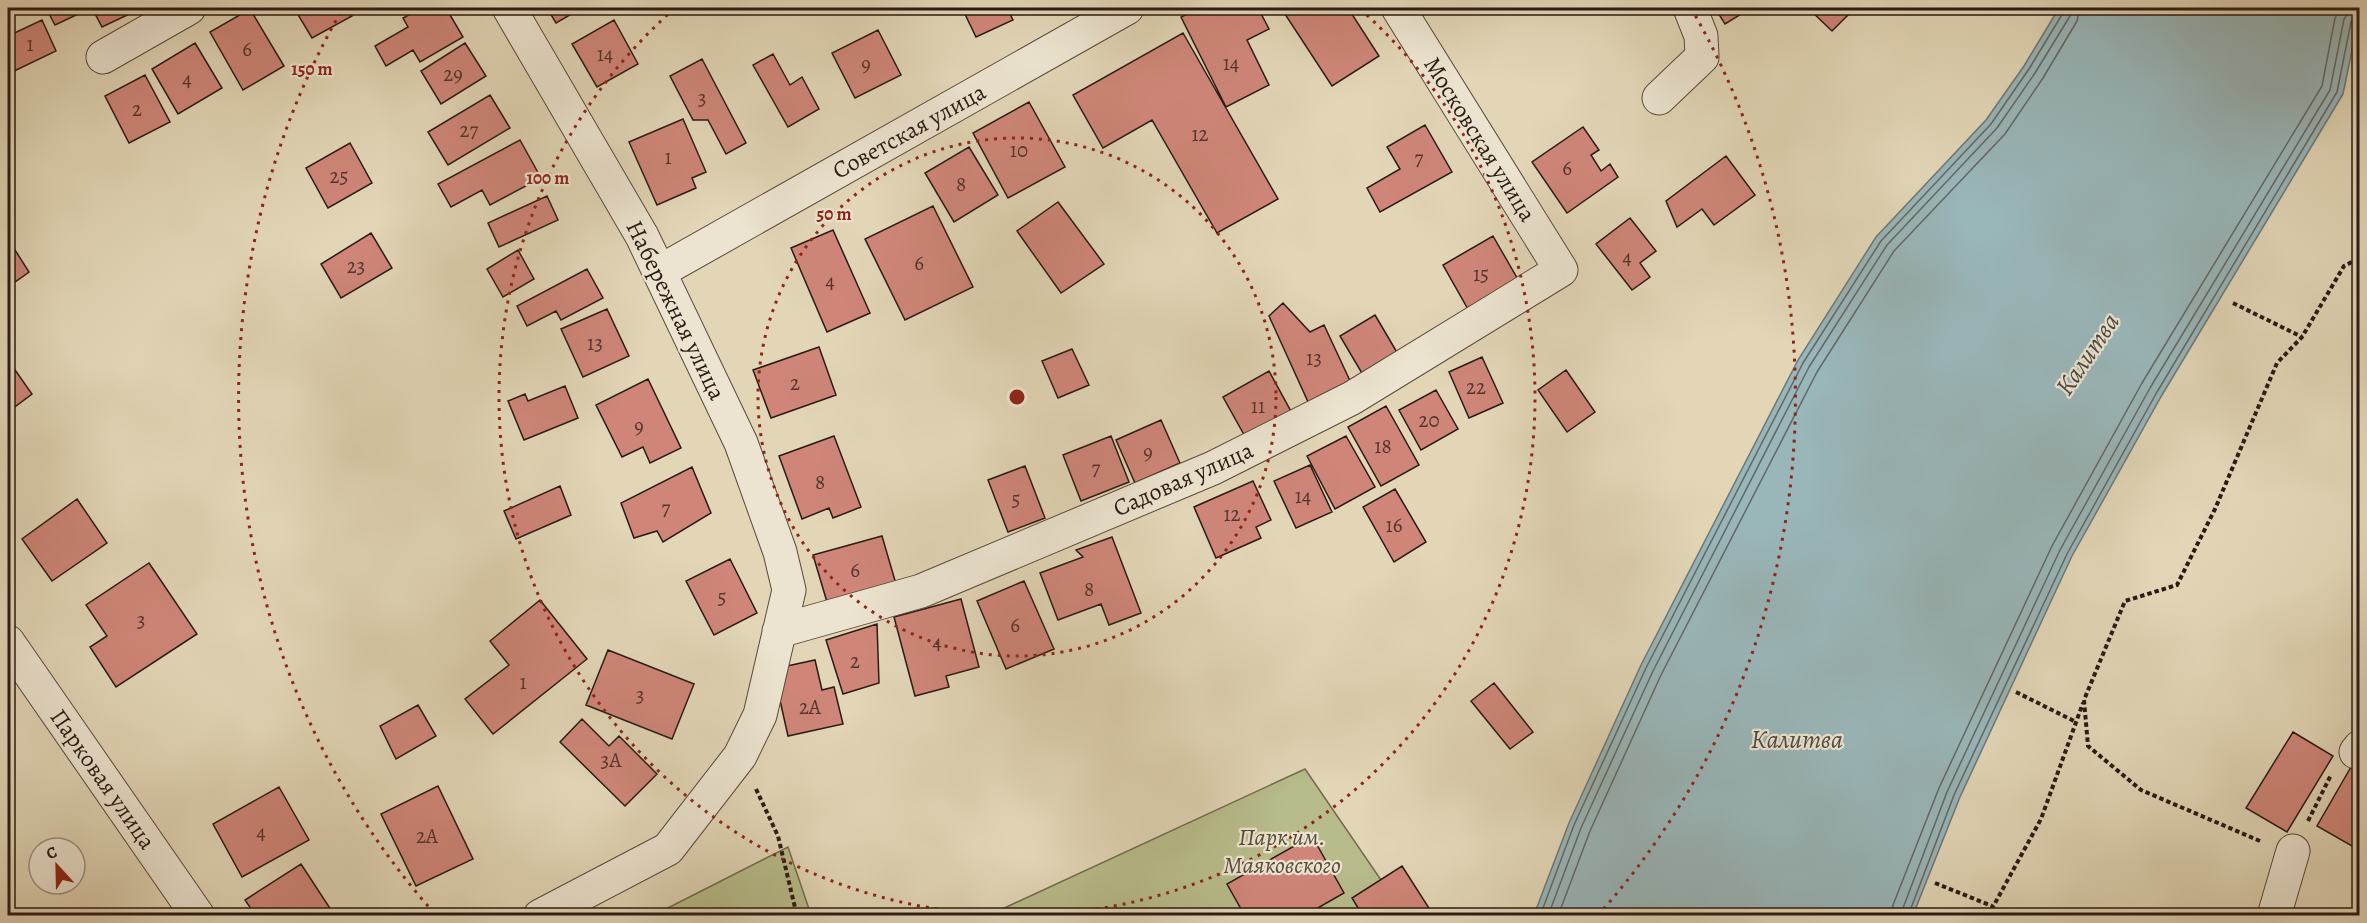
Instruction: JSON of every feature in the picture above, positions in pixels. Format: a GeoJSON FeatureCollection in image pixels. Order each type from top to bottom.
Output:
{"type":"FeatureCollection","features":[{"type":"Feature","properties":{"kind":"street"},"geometry":{"type":"LineString","coordinates":[[103,57],[189,8]]}},
{"type":"Feature","properties":{"kind":"street","name":"Набережная улица"},"geometry":{"type":"LineString","coordinates":[[509,8],[642,236],[741,443],[780,552],[789,590],[779,631]]}},
{"type":"Feature","properties":{"kind":"street","name":"Советская улица"},"geometry":{"type":"LineString","coordinates":[[659,272],[1127,8]]}},
{"type":"Feature","properties":{"kind":"street","name":"Московская улица"},"geometry":{"type":"LineString","coordinates":[[1398,8],[1562,270]]}},
{"type":"Feature","properties":{"kind":"street"},"geometry":{"type":"LineString","coordinates":[[1659,98],[1702,57],[1701,36],[1690,8]]}},
{"type":"Feature","properties":{"kind":"street","name":"Садовая улица"},"geometry":{"type":"LineString","coordinates":[[779,631],[921,591],[1213,468],[1352,398],[1562,270]]}},
{"type":"Feature","properties":{"kind":"street"},"geometry":{"type":"LineString","coordinates":[[540,915],[668,849],[740,756],[760,715],[779,631]]}},
{"type":"Feature","properties":{"kind":"street","name":"Парковая улица"},"geometry":{"type":"LineString","coordinates":[[8,642],[198,915]]}},
{"type":"Feature","properties":{"kind":"street"},"geometry":{"type":"LineString","coordinates":[[2274,915],[2293,851]]}},
{"type":"Feature","properties":{"kind":"path"},"geometry":{"type":"LineString","coordinates":[[1988,915],[2040,819],[2084,700],[2125,601],[2177,585],[2215,509],[2277,363],[2302,338],[2344,266],[2360,258]]}},
{"type":"Feature","properties":{"kind":"path"},"geometry":{"type":"LineString","coordinates":[[2233,303],[2302,338]]}},
{"type":"Feature","properties":{"kind":"path"},"geometry":{"type":"LineString","coordinates":[[2016,693],[2076,722]]}},
{"type":"Feature","properties":{"kind":"path"},"geometry":{"type":"LineString","coordinates":[[2084,700],[2088,747],[2141,790],[2248,837],[2293,851],[2332,772],[2358,749]]}},
{"type":"Feature","properties":{"kind":"path"},"geometry":{"type":"LineString","coordinates":[[740,756],[778,836],[797,915]]}},
{"type":"Feature","properties":{"kind":"path"},"geometry":{"type":"LineString","coordinates":[[1935,883],[1992,906],[2001,915]]}},
{"type":"Feature","properties":{"kind":"green space","name":"Парк им. Маяковского"},"geometry":{"type":"Polygon","coordinates":[[[1305,769],[1405,915],[987,916],[1305,769]]]}},
{"type":"Feature","properties":{"kind":"green space"},"geometry":{"type":"Polygon","coordinates":[[[788,847],[811,915],[654,915],[788,847]]]}},
{"type":"Feature","properties":{"kind":"water","name":"Калитва"},"geometry":{"type":"Polygon","coordinates":[[[2059,8],[2359,8],[2360,12],[2343,94],[2162,395],[2072,556],[1960,797],[1913,915],[1534,915],[1569,823],[1641,665],[1798,360],[1876,237],[1986,120],[2024,66],[2059,8]]]}},
{"type":"Feature","properties":{"kind":"building"},"geometry":{"type":"Polygon","coordinates":[[[46,8],[91,8],[55,25],[46,8]]]}},
{"type":"Feature","properties":{"kind":"building"},"geometry":{"type":"Polygon","coordinates":[[[92,8],[142,8],[102,27],[92,8]]]}},
{"type":"Feature","properties":{"kind":"building"},"geometry":{"type":"Polygon","coordinates":[[[294,8],[347,8],[352,16],[312,38],[294,8]]]}},
{"type":"Feature","properties":{"kind":"building"},"geometry":{"type":"Polygon","coordinates":[[[421,8],[427,8],[431,14],[446,8],[463,37],[420,62],[413,50],[386,66],[375,46],[408,27],[403,18],[421,8]]]}},
{"type":"Feature","properties":{"kind":"building"},"geometry":{"type":"Polygon","coordinates":[[[547,8],[582,8],[556,23],[547,8]]]}},
{"type":"Feature","properties":{"kind":"building"},"geometry":{"type":"Polygon","coordinates":[[[962,8],[1007,8],[1013,20],[976,37],[962,8]]]}},
{"type":"Feature","properties":{"kind":"building"},"geometry":{"type":"Polygon","coordinates":[[[1200,8],[1258,8],[1269,29],[1247,40],[1269,85],[1226,107],[1181,17],[1200,8]]]}},
{"type":"Feature","properties":{"kind":"building"},"geometry":{"type":"Polygon","coordinates":[[[1281,8],[1348,8],[1379,56],[1332,86],[1281,8]]]}},
{"type":"Feature","properties":{"kind":"building"},"geometry":{"type":"Polygon","coordinates":[[[1715,8],[1751,8],[1725,24],[1715,8]]]}},
{"type":"Feature","properties":{"kind":"building"},"geometry":{"type":"Polygon","coordinates":[[[1808,8],[1847,8],[1851,12],[1832,31],[1808,8]]]}},
{"type":"Feature","properties":{"kind":"building"},"geometry":{"type":"Polygon","coordinates":[[[250,9],[284,66],[243,90],[210,32],[250,9]]]}},
{"type":"Feature","properties":{"kind":"building"},"geometry":{"type":"Polygon","coordinates":[[[42,20],[56,51],[8,74],[8,36],[42,20]]]}},
{"type":"Feature","properties":{"kind":"building"},"geometry":{"type":"Polygon","coordinates":[[[614,20],[638,64],[597,87],[572,44],[614,20]]]}},
{"type":"Feature","properties":{"kind":"building"},"geometry":{"type":"Polygon","coordinates":[[[878,30],[901,75],[855,98],[832,53],[878,30]]]}},
{"type":"Feature","properties":{"kind":"building"},"geometry":{"type":"Polygon","coordinates":[[[1183,33],[1278,199],[1217,233],[1152,120],[1103,148],[1073,95],[1183,33]]]}},
{"type":"Feature","properties":{"kind":"building"},"geometry":{"type":"Polygon","coordinates":[[[195,43],[222,88],[178,114],[152,69],[195,43]]]}},
{"type":"Feature","properties":{"kind":"building"},"geometry":{"type":"Polygon","coordinates":[[[465,43],[486,76],[441,104],[421,71],[465,43]]]}},
{"type":"Feature","properties":{"kind":"building"},"geometry":{"type":"Polygon","coordinates":[[[773,54],[790,85],[802,77],[819,109],[788,127],[753,65],[773,54]]]}},
{"type":"Feature","properties":{"kind":"building"},"geometry":{"type":"Polygon","coordinates":[[[702,59],[746,143],[726,154],[708,120],[693,120],[670,76],[702,59]]]}},
{"type":"Feature","properties":{"kind":"building"},"geometry":{"type":"Polygon","coordinates":[[[145,75],[170,122],[129,143],[105,96],[145,75]]]}},
{"type":"Feature","properties":{"kind":"building"},"geometry":{"type":"Polygon","coordinates":[[[490,95],[510,128],[448,165],[428,132],[490,95]]]}},
{"type":"Feature","properties":{"kind":"building"},"geometry":{"type":"Polygon","coordinates":[[[1029,102],[1065,167],[1008,198],[973,133],[1029,102]]]}},
{"type":"Feature","properties":{"kind":"building"},"geometry":{"type":"Polygon","coordinates":[[[683,119],[706,172],[692,178],[696,188],[657,205],[629,142],[683,119]]]}},
{"type":"Feature","properties":{"kind":"building"},"geometry":{"type":"Polygon","coordinates":[[[1425,125],[1452,172],[1380,212],[1367,188],[1400,169],[1387,147],[1425,125]]]}},
{"type":"Feature","properties":{"kind":"building"},"geometry":{"type":"Polygon","coordinates":[[[1583,127],[1599,150],[1591,155],[1601,171],[1610,164],[1618,177],[1567,213],[1532,162],[1583,127]]]}},
{"type":"Feature","properties":{"kind":"building"},"geometry":{"type":"Polygon","coordinates":[[[520,140],[541,178],[490,205],[482,190],[451,207],[438,184],[520,140]]]}},
{"type":"Feature","properties":{"kind":"building"},"geometry":{"type":"Polygon","coordinates":[[[350,143],[372,183],[328,208],[306,168],[350,143]]]}},
{"type":"Feature","properties":{"kind":"building"},"geometry":{"type":"Polygon","coordinates":[[[969,147],[998,195],[954,222],[925,173],[969,147]]]}},
{"type":"Feature","properties":{"kind":"building"},"geometry":{"type":"Polygon","coordinates":[[[1726,156],[1755,195],[1714,225],[1702,209],[1677,227],[1666,201],[1726,156]]]}},
{"type":"Feature","properties":{"kind":"building"},"geometry":{"type":"Polygon","coordinates":[[[547,196],[558,220],[499,247],[488,223],[547,196]]]}},
{"type":"Feature","properties":{"kind":"building"},"geometry":{"type":"Polygon","coordinates":[[[1058,202],[1104,264],[1061,293],[1017,231],[1058,202]]]}},
{"type":"Feature","properties":{"kind":"building"},"geometry":{"type":"Polygon","coordinates":[[[933,206],[973,287],[905,320],[865,239],[933,206]]]}},
{"type":"Feature","properties":{"kind":"building"},"geometry":{"type":"Polygon","coordinates":[[[1630,218],[1656,251],[1640,263],[1650,277],[1632,290],[1596,244],[1630,218]]]}},
{"type":"Feature","properties":{"kind":"building"},"geometry":{"type":"Polygon","coordinates":[[[833,230],[870,313],[827,332],[791,248],[833,230]]]}},
{"type":"Feature","properties":{"kind":"building"},"geometry":{"type":"Polygon","coordinates":[[[371,233],[392,268],[341,298],[321,264],[371,233]]]}},
{"type":"Feature","properties":{"kind":"building"},"geometry":{"type":"Polygon","coordinates":[[[1493,236],[1520,283],[1469,311],[1443,265],[1493,236]]]}},
{"type":"Feature","properties":{"kind":"building"},"geometry":{"type":"Polygon","coordinates":[[[8,239],[29,272],[8,287],[8,239]]]}},
{"type":"Feature","properties":{"kind":"building"},"geometry":{"type":"Polygon","coordinates":[[[518,250],[534,279],[503,297],[487,269],[518,250]]]}},
{"type":"Feature","properties":{"kind":"building"},"geometry":{"type":"Polygon","coordinates":[[[587,269],[603,298],[561,320],[556,311],[527,326],[517,306],[587,269]]]}},
{"type":"Feature","properties":{"kind":"building"},"geometry":{"type":"Polygon","coordinates":[[[1283,303],[1310,332],[1324,325],[1352,385],[1309,404],[1269,316],[1283,303]]]}},
{"type":"Feature","properties":{"kind":"building"},"geometry":{"type":"Polygon","coordinates":[[[607,309],[629,356],[583,377],[561,329],[607,309]]]}},
{"type":"Feature","properties":{"kind":"building"},"geometry":{"type":"Polygon","coordinates":[[[1375,315],[1398,354],[1363,375],[1340,336],[1375,315]]]}},
{"type":"Feature","properties":{"kind":"building"},"geometry":{"type":"Polygon","coordinates":[[[819,347],[836,395],[771,418],[753,370],[819,347]]]}},
{"type":"Feature","properties":{"kind":"building"},"geometry":{"type":"Polygon","coordinates":[[[1072,349],[1089,385],[1058,398],[1042,361],[1072,349]]]}},
{"type":"Feature","properties":{"kind":"building"},"geometry":{"type":"Polygon","coordinates":[[[1482,357],[1503,403],[1469,418],[1449,372],[1482,357]]]}},
{"type":"Feature","properties":{"kind":"building"},"geometry":{"type":"Polygon","coordinates":[[[8,360],[32,394],[8,412],[8,360]]]}},
{"type":"Feature","properties":{"kind":"building"},"geometry":{"type":"Polygon","coordinates":[[[1566,370],[1595,412],[1567,432],[1538,390],[1566,370]]]}},
{"type":"Feature","properties":{"kind":"building"},"geometry":{"type":"Polygon","coordinates":[[[1269,371],[1293,415],[1247,440],[1223,397],[1269,371]]]}},
{"type":"Feature","properties":{"kind":"building"},"geometry":{"type":"Polygon","coordinates":[[[648,379],[681,448],[650,463],[643,447],[622,457],[596,405],[648,379]]]}},
{"type":"Feature","properties":{"kind":"building"},"geometry":{"type":"Polygon","coordinates":[[[565,386],[578,418],[524,440],[508,401],[525,394],[528,401],[565,386]]]}},
{"type":"Feature","properties":{"kind":"building"},"geometry":{"type":"Polygon","coordinates":[[[1436,390],[1458,429],[1421,450],[1399,410],[1436,390]]]}},
{"type":"Feature","properties":{"kind":"building"},"geometry":{"type":"Polygon","coordinates":[[[1386,406],[1419,465],[1381,486],[1348,427],[1386,406]]]}},
{"type":"Feature","properties":{"kind":"building"},"geometry":{"type":"Polygon","coordinates":[[[1161,420],[1180,463],[1135,483],[1116,440],[1161,420]]]}},
{"type":"Feature","properties":{"kind":"building"},"geometry":{"type":"Polygon","coordinates":[[[834,436],[861,507],[833,518],[829,508],[802,519],[779,456],[834,436]]]}},
{"type":"Feature","properties":{"kind":"building"},"geometry":{"type":"Polygon","coordinates":[[[1111,436],[1129,482],[1081,501],[1063,455],[1111,436]]]}},
{"type":"Feature","properties":{"kind":"building"},"geometry":{"type":"Polygon","coordinates":[[[1346,436],[1375,487],[1335,509],[1307,456],[1346,436]]]}},
{"type":"Feature","properties":{"kind":"building"},"geometry":{"type":"Polygon","coordinates":[[[1310,465],[1332,512],[1296,528],[1274,481],[1310,465]]]}},
{"type":"Feature","properties":{"kind":"building"},"geometry":{"type":"Polygon","coordinates":[[[1025,466],[1045,518],[1008,532],[988,480],[1025,466]]]}},
{"type":"Feature","properties":{"kind":"building"},"geometry":{"type":"Polygon","coordinates":[[[692,467],[711,513],[663,542],[657,531],[634,538],[621,503],[692,467]]]}},
{"type":"Feature","properties":{"kind":"building"},"geometry":{"type":"Polygon","coordinates":[[[1253,481],[1271,520],[1256,527],[1261,538],[1216,558],[1194,507],[1253,481]]]}},
{"type":"Feature","properties":{"kind":"building"},"geometry":{"type":"Polygon","coordinates":[[[560,486],[571,515],[516,539],[504,511],[560,486]]]}},
{"type":"Feature","properties":{"kind":"building"},"geometry":{"type":"Polygon","coordinates":[[[1395,489],[1426,542],[1394,562],[1363,507],[1395,489]]]}},
{"type":"Feature","properties":{"kind":"building"},"geometry":{"type":"Polygon","coordinates":[[[77,499],[107,543],[52,581],[22,539],[77,499]]]}},
{"type":"Feature","properties":{"kind":"building"},"geometry":{"type":"Polygon","coordinates":[[[882,536],[896,584],[827,602],[813,555],[882,536]]]}},
{"type":"Feature","properties":{"kind":"building"},"geometry":{"type":"Polygon","coordinates":[[[1112,537],[1141,613],[1109,625],[1101,604],[1058,620],[1040,573],[1083,557],[1076,550],[1112,537]]]}},
{"type":"Feature","properties":{"kind":"building"},"geometry":{"type":"Polygon","coordinates":[[[730,559],[757,613],[714,635],[686,581],[730,559]]]}},
{"type":"Feature","properties":{"kind":"building"},"geometry":{"type":"Polygon","coordinates":[[[149,563],[197,634],[116,687],[90,647],[107,636],[86,605],[149,563]]]}},
{"type":"Feature","properties":{"kind":"building"},"geometry":{"type":"Polygon","coordinates":[[[1024,581],[1054,649],[1006,669],[977,601],[1024,581]]]}},
{"type":"Feature","properties":{"kind":"building"},"geometry":{"type":"Polygon","coordinates":[[[961,599],[979,667],[946,676],[949,687],[915,696],[894,617],[961,599]]]}},
{"type":"Feature","properties":{"kind":"building"},"geometry":{"type":"Polygon","coordinates":[[[540,600],[587,659],[493,734],[465,699],[509,665],[490,641],[540,600]]]}},
{"type":"Feature","properties":{"kind":"building"},"geometry":{"type":"Polygon","coordinates":[[[877,624],[879,683],[843,694],[826,640],[877,624]]]}},
{"type":"Feature","properties":{"kind":"building"},"geometry":{"type":"Polygon","coordinates":[[[608,650],[694,684],[672,739],[586,705],[608,650]]]}},
{"type":"Feature","properties":{"kind":"building"},"geometry":{"type":"Polygon","coordinates":[[[815,660],[822,690],[834,687],[843,724],[788,736],[773,669],[815,660]]]}},
{"type":"Feature","properties":{"kind":"building"},"geometry":{"type":"Polygon","coordinates":[[[1494,683],[1533,732],[1510,749],[1471,701],[1494,683]]]}},
{"type":"Feature","properties":{"kind":"building"},"geometry":{"type":"Polygon","coordinates":[[[418,705],[436,736],[396,759],[380,726],[418,705]]]}},
{"type":"Feature","properties":{"kind":"building"},"geometry":{"type":"Polygon","coordinates":[[[582,719],[609,746],[619,736],[657,774],[625,806],[560,742],[582,719]]]}},
{"type":"Feature","properties":{"kind":"building"},"geometry":{"type":"Polygon","coordinates":[[[2293,732],[2333,756],[2287,832],[2246,808],[2293,732]]]}},
{"type":"Feature","properties":{"kind":"building"},"geometry":{"type":"Polygon","coordinates":[[[2351,767],[2360,772],[2360,834],[2352,846],[2317,826],[2351,767]]]}},
{"type":"Feature","properties":{"kind":"building"},"geometry":{"type":"Polygon","coordinates":[[[438,786],[473,859],[416,886],[381,814],[438,786]]]}},
{"type":"Feature","properties":{"kind":"building"},"geometry":{"type":"Polygon","coordinates":[[[279,787],[309,840],[242,877],[213,824],[279,787]]]}},
{"type":"Feature","properties":{"kind":"building"},"geometry":{"type":"Polygon","coordinates":[[[1312,836],[1344,893],[1304,916],[1245,916],[1227,884],[1312,836]]]}},
{"type":"Feature","properties":{"kind":"building"},"geometry":{"type":"Polygon","coordinates":[[[301,864],[335,916],[256,916],[245,900],[301,864]]]}},
{"type":"Feature","properties":{"kind":"building"},"geometry":{"type":"Polygon","coordinates":[[[1402,866],[1434,916],[1363,916],[1352,898],[1402,866]]]}}]}
